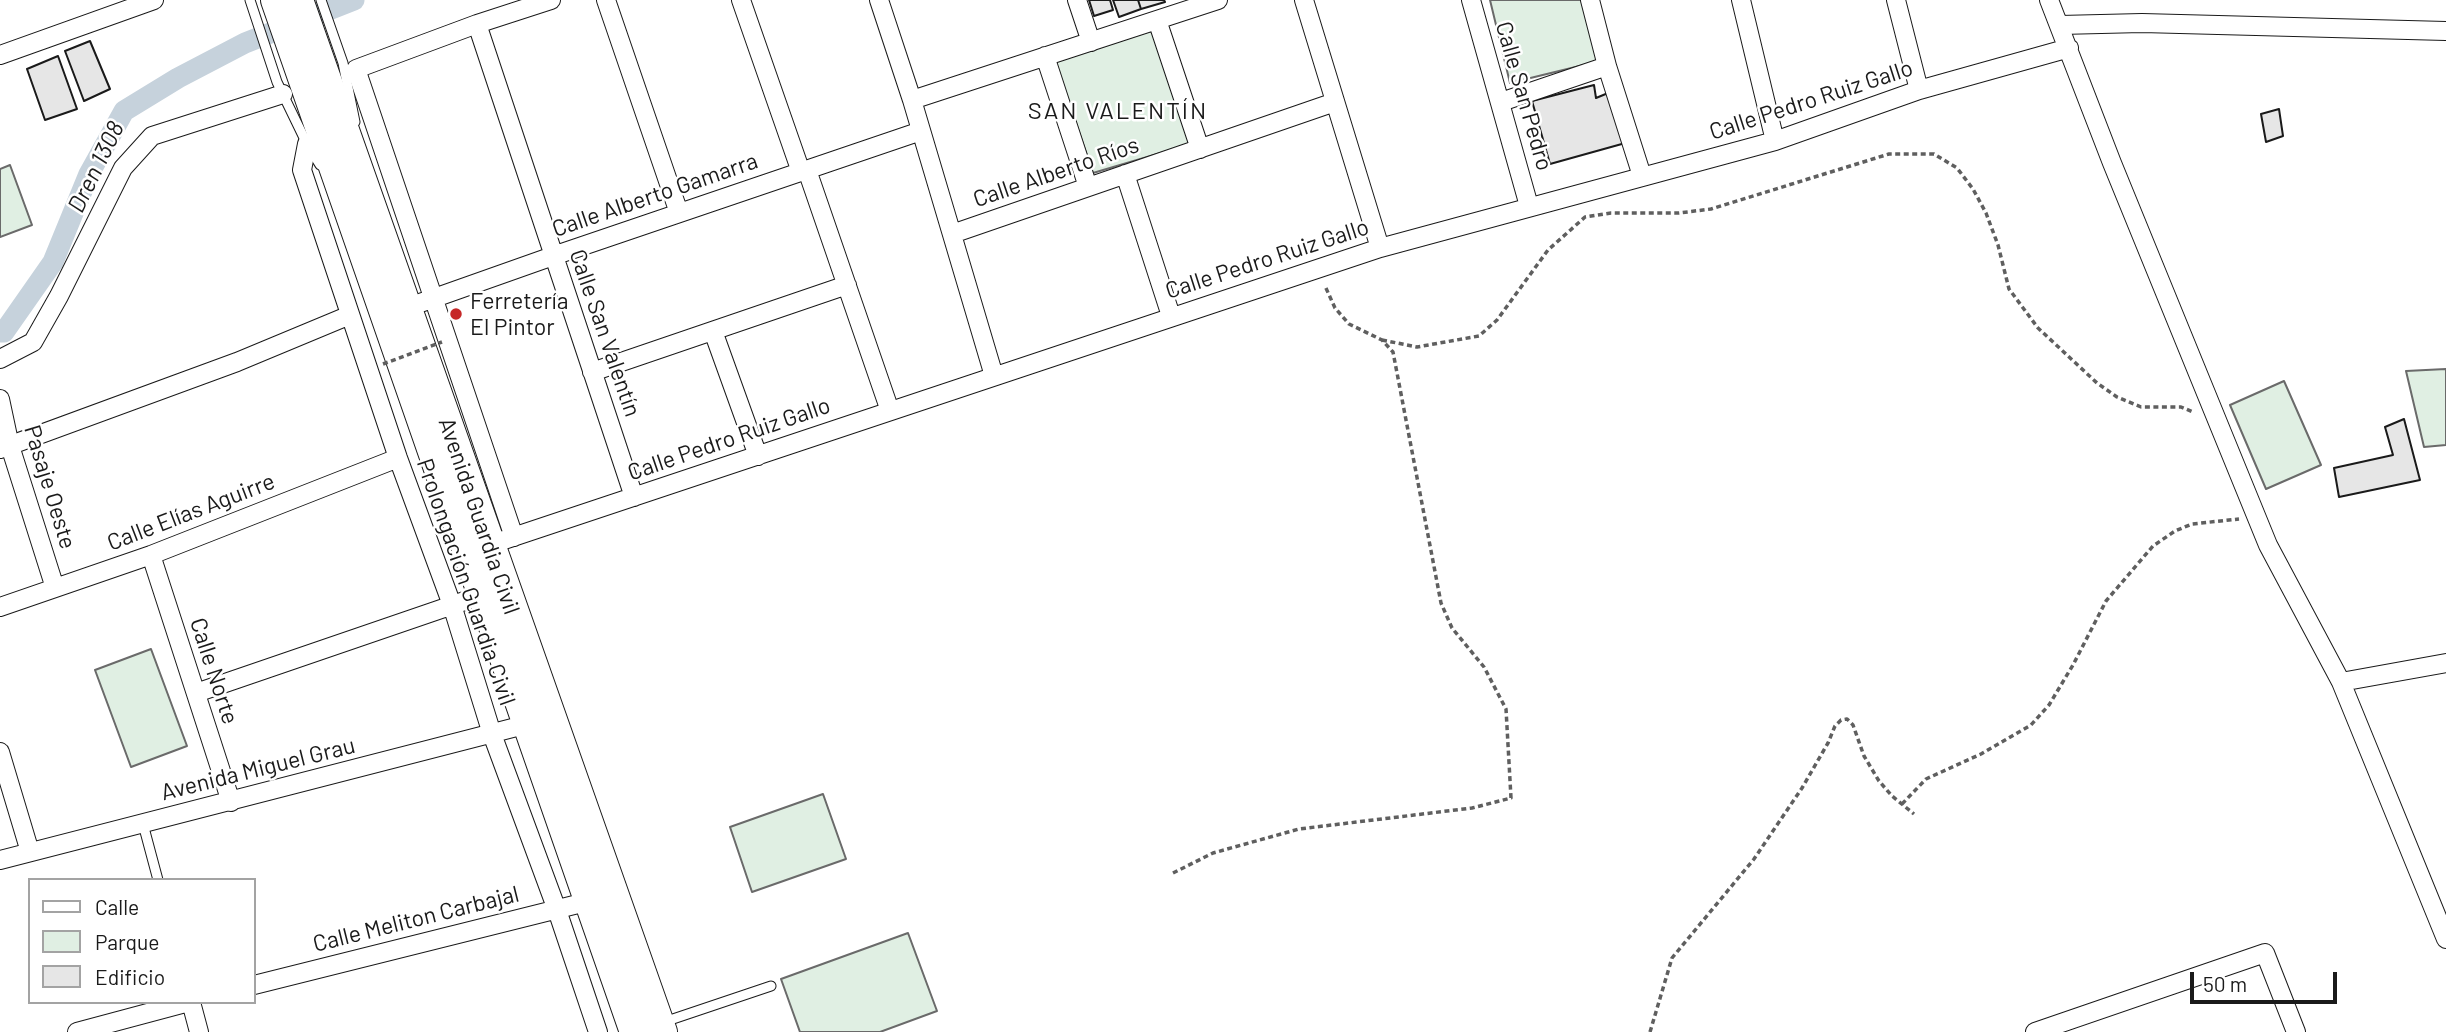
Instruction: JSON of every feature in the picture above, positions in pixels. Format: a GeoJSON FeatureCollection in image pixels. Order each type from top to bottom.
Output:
{"type":"FeatureCollection","features":[{"type":"Feature","properties":{"kind":"highway","name":"Avenida Guardia Civil"},"geometry":{"type":"LineString","coordinates":[[276,0],[357,202],[406,308],[502,541],[644,1029]]}},
{"type":"Feature","properties":{"kind":"highway","name":"Avenida Guardia Civil"},"geometry":{"type":"LineString","coordinates":[[298,0],[304,74]]}},
{"type":"Feature","properties":{"kind":"highway","name":"Avenida Guardia Civil"},"geometry":{"type":"LineString","coordinates":[[357,202],[482,595],[590,901],[644,1029]]}},
{"type":"Feature","properties":{"kind":"street"},"geometry":{"type":"LineString","coordinates":[[0,55],[153,0]]}},
{"type":"Feature","properties":{"kind":"street"},"geometry":{"type":"LineString","coordinates":[[502,541],[434,298],[356,69],[551,0]]}},
{"type":"Feature","properties":{"kind":"street"},"geometry":{"type":"LineString","coordinates":[[606,0],[679,213]]}},
{"type":"Feature","properties":{"kind":"street"},"geometry":{"type":"LineString","coordinates":[[741,0],[847,285],[890,411]]}},
{"type":"Feature","properties":{"kind":"street"},"geometry":{"type":"LineString","coordinates":[[879,0],[912,100],[994,376]]}},
{"type":"Feature","properties":{"kind":"street"},"geometry":{"type":"LineString","coordinates":[[1077,0],[1091,41]]}},
{"type":"Feature","properties":{"kind":"street"},"geometry":{"type":"LineString","coordinates":[[912,100],[1218,0]]}},
{"type":"Feature","properties":{"kind":"street"},"geometry":{"type":"LineString","coordinates":[[1304,0],[1380,248]]}},
{"type":"Feature","properties":{"kind":"street","name":"Calle San Pedro"},"geometry":{"type":"LineString","coordinates":[[1471,0],[1529,206]]}},
{"type":"Feature","properties":{"kind":"street"},"geometry":{"type":"LineString","coordinates":[[1590,0],[1607,66],[1642,176]]}},
{"type":"Feature","properties":{"kind":"street"},"geometry":{"type":"LineString","coordinates":[[1741,0],[1775,141]]}},
{"type":"Feature","properties":{"kind":"street"},"geometry":{"type":"LineString","coordinates":[[1896,0],[1919,90]]}},
{"type":"Feature","properties":{"kind":"street"},"geometry":{"type":"LineString","coordinates":[[2049,0],[2112,163],[2257,517],[2291,590],[2341,682],[2446,939]]}},
{"type":"Feature","properties":{"kind":"street"},"geometry":{"type":"LineString","coordinates":[[1157,20],[1200,149]]}},
{"type":"Feature","properties":{"kind":"street","name":"Calle San Valentín"},"geometry":{"type":"LineString","coordinates":[[477,24],[634,497]]}},
{"type":"Feature","properties":{"kind":"street"},"geometry":{"type":"LineString","coordinates":[[2060,25],[2156,24],[2446,32]]}},
{"type":"Feature","properties":{"kind":"street","name":"Calle Pedro Ruiz Gallo"},"geometry":{"type":"LineString","coordinates":[[502,541],[1380,248],[1775,141],[1919,90],[2069,48]]}},
{"type":"Feature","properties":{"kind":"street"},"geometry":{"type":"LineString","coordinates":[[1045,57],[1088,187]]}},
{"type":"Feature","properties":{"kind":"street"},"geometry":{"type":"LineString","coordinates":[[1501,102],[1607,66]]}},
{"type":"Feature","properties":{"kind":"street"},"geometry":{"type":"LineString","coordinates":[[0,359],[33,342],[123,168],[152,136],[304,74]]}},
{"type":"Feature","properties":{"kind":"street","name":"Calle Alberto Ríos"},"geometry":{"type":"LineString","coordinates":[[951,234],[1335,102]]}},
{"type":"Feature","properties":{"kind":"street","name":"Calle Alberto Gamarra"},"geometry":{"type":"LineString","coordinates":[[406,308],[921,131]]}},
{"type":"Feature","properties":{"kind":"street","name":"Prolongación Guardia Civil"},"geometry":{"type":"LineString","coordinates":[[307,144],[302,170],[398,458],[452,605],[492,734],[598,1032]]}},
{"type":"Feature","properties":{"kind":"street"},"geometry":{"type":"LineString","coordinates":[[1125,174],[1171,316]]}},
{"type":"Feature","properties":{"kind":"street"},"geometry":{"type":"LineString","coordinates":[[592,372],[847,285]]}},
{"type":"Feature","properties":{"kind":"street"},"geometry":{"type":"LineString","coordinates":[[5,447],[237,362],[350,314]]}},
{"type":"Feature","properties":{"kind":"street"},"geometry":{"type":"LineString","coordinates":[[713,331],[758,456]]}},
{"type":"Feature","properties":{"kind":"street","name":"Pasaje Oeste"},"geometry":{"type":"LineString","coordinates":[[0,399],[5,447],[55,588]]}},
{"type":"Feature","properties":{"kind":"street","name":"Calle Elías Aguirre"},"geometry":{"type":"LineString","coordinates":[[0,607],[150,555],[398,458]]}},
{"type":"Feature","properties":{"kind":"street","name":"Calle Norte"},"geometry":{"type":"LineString","coordinates":[[150,555],[231,802]]}},
{"type":"Feature","properties":{"kind":"street"},"geometry":{"type":"LineString","coordinates":[[196,693],[482,595]]}},
{"type":"Feature","properties":{"kind":"street"},"geometry":{"type":"LineString","coordinates":[[2341,682],[2446,663]]}},
{"type":"Feature","properties":{"kind":"street","name":"Avenida Miguel Grau"},"geometry":{"type":"LineString","coordinates":[[0,860],[528,724]]}},
{"type":"Feature","properties":{"kind":"street"},"geometry":{"type":"LineString","coordinates":[[0,752],[30,852]]}},
{"type":"Feature","properties":{"kind":"street","name":"Calle Meliton Carbajal"},"geometry":{"type":"LineString","coordinates":[[256,985],[590,901]]}},
{"type":"Feature","properties":{"kind":"street"},"geometry":{"type":"LineString","coordinates":[[2035,1032],[2265,953],[2296,1032]]}},
{"type":"Feature","properties":{"kind":"street"},"geometry":{"type":"LineString","coordinates":[[77,1032],[182,1004]]}},
{"type":"Feature","properties":{"kind":"street"},"geometry":{"type":"LineString","coordinates":[[191,1004],[199,1032]]}},
{"type":"Feature","properties":{"kind":"lane"},"geometry":{"type":"LineString","coordinates":[[251,0],[304,74],[350,91],[357,202]]}},
{"type":"Feature","properties":{"kind":"lane"},"geometry":{"type":"LineString","coordinates":[[321,0],[304,74],[307,144],[357,202]]}},
{"type":"Feature","properties":{"kind":"lane"},"geometry":{"type":"LineString","coordinates":[[143,824],[157,878]]}},
{"type":"Feature","properties":{"kind":"lane"},"geometry":{"type":"LineString","coordinates":[[644,1029],[771,986]]}},
{"type":"Feature","properties":{"kind":"path"},"geometry":{"type":"LineString","coordinates":[[1382,341],[1417,347],[1479,336],[1497,320],[1548,250],[1585,217],[1611,213],[1679,213],[1711,209],[1889,154],[1934,154],[1956,168],[1973,189],[1998,245],[2009,289],[2038,328],[2097,383],[2118,397],[2141,407],[2181,407],[2220,428]]}},
{"type":"Feature","properties":{"kind":"path"},"geometry":{"type":"LineString","coordinates":[[1172,873],[1213,853],[1299,829],[1472,808],[1510,798],[1506,709],[1484,667],[1452,628],[1441,603],[1394,352],[1382,341],[1349,324],[1335,307],[1317,268]]}},
{"type":"Feature","properties":{"kind":"path"},"geometry":{"type":"LineString","coordinates":[[383,364],[442,342]]}},
{"type":"Feature","properties":{"kind":"path"},"geometry":{"type":"LineString","coordinates":[[1902,804],[1926,779],[1981,754],[2031,725],[2049,705],[2106,601],[2153,546],[2192,523],[2257,517]]}},
{"type":"Feature","properties":{"kind":"path"},"geometry":{"type":"LineString","coordinates":[[1650,1032],[1672,958],[1754,859],[1802,788],[1835,726],[1841,720],[1847,719],[1853,725],[1864,756],[1879,781],[1914,814]]}},
{"type":"Feature","properties":{"kind":"green space"},"geometry":{"type":"Polygon","coordinates":[[[1490,0],[1584,0],[1600,61],[1510,83],[1490,0]]]}},
{"type":"Feature","properties":{"kind":"green space"},"geometry":{"type":"Polygon","coordinates":[[[1153,30],[1191,144],[1093,173],[1055,62],[1153,30]]]}},
{"type":"Feature","properties":{"kind":"green space"},"geometry":{"type":"Polygon","coordinates":[[[10,165],[32,225],[0,237],[0,169],[10,165]]]}},
{"type":"Feature","properties":{"kind":"green space"},"geometry":{"type":"Polygon","coordinates":[[[2446,369],[2446,445],[2424,447],[2406,371],[2446,369]]]}},
{"type":"Feature","properties":{"kind":"green space"},"geometry":{"type":"Polygon","coordinates":[[[2284,381],[2321,465],[2266,489],[2230,405],[2284,381]]]}},
{"type":"Feature","properties":{"kind":"green space"},"geometry":{"type":"Polygon","coordinates":[[[151,649],[187,746],[131,767],[95,670],[151,649]]]}},
{"type":"Feature","properties":{"kind":"green space"},"geometry":{"type":"Polygon","coordinates":[[[823,794],[846,859],[752,892],[730,827],[823,794]]]}},
{"type":"Feature","properties":{"kind":"green space"},"geometry":{"type":"Polygon","coordinates":[[[908,933],[937,1011],[880,1032],[800,1032],[781,979],[908,933]]]}},
{"type":"Feature","properties":{"kind":"building"},"geometry":{"type":"Polygon","coordinates":[[[1089,0],[1110,0],[1113,10],[1094,16],[1089,0]]]}},
{"type":"Feature","properties":{"kind":"building"},"geometry":{"type":"Polygon","coordinates":[[[1113,0],[1138,0],[1141,9],[1119,17],[1113,0]]]}},
{"type":"Feature","properties":{"kind":"building"},"geometry":{"type":"Polygon","coordinates":[[[1138,0],[1164,0],[1165,2],[1141,9],[1138,0]]]}},
{"type":"Feature","properties":{"kind":"building"},"geometry":{"type":"Polygon","coordinates":[[[90,41],[110,89],[84,101],[65,51],[90,41]]]}},
{"type":"Feature","properties":{"kind":"building"},"geometry":{"type":"Polygon","coordinates":[[[58,56],[77,109],[45,120],[27,69],[58,56]]]}},
{"type":"Feature","properties":{"kind":"building"},"geometry":{"type":"Polygon","coordinates":[[[1594,85],[1596,98],[1613,91],[1629,142],[1550,164],[1532,101],[1594,85]]]}},
{"type":"Feature","properties":{"kind":"building"},"geometry":{"type":"Polygon","coordinates":[[[2279,109],[2283,136],[2266,142],[2261,114],[2279,109]]]}},
{"type":"Feature","properties":{"kind":"building"},"geometry":{"type":"Polygon","coordinates":[[[2404,419],[2420,480],[2339,497],[2334,468],[2393,455],[2385,427],[2404,419]]]}},
{"type":"Feature","properties":{"kind":"waterway","name":"Dren 1308"},"geometry":{"type":"LineString","coordinates":[[0,332],[4,332],[53,262],[89,174],[124,111],[178,78],[245,43],[354,0]]}},
{"type":"Feature","properties":{"kind":"place","name":"Ferretería El Pintor"},"geometry":{"type":"Point","coordinates":[456,314]}},
{"type":"Feature","properties":{"kind":"district","name":"SAN VALENTÍN"},"geometry":{"type":"Point","coordinates":[1118,111]}}]}
